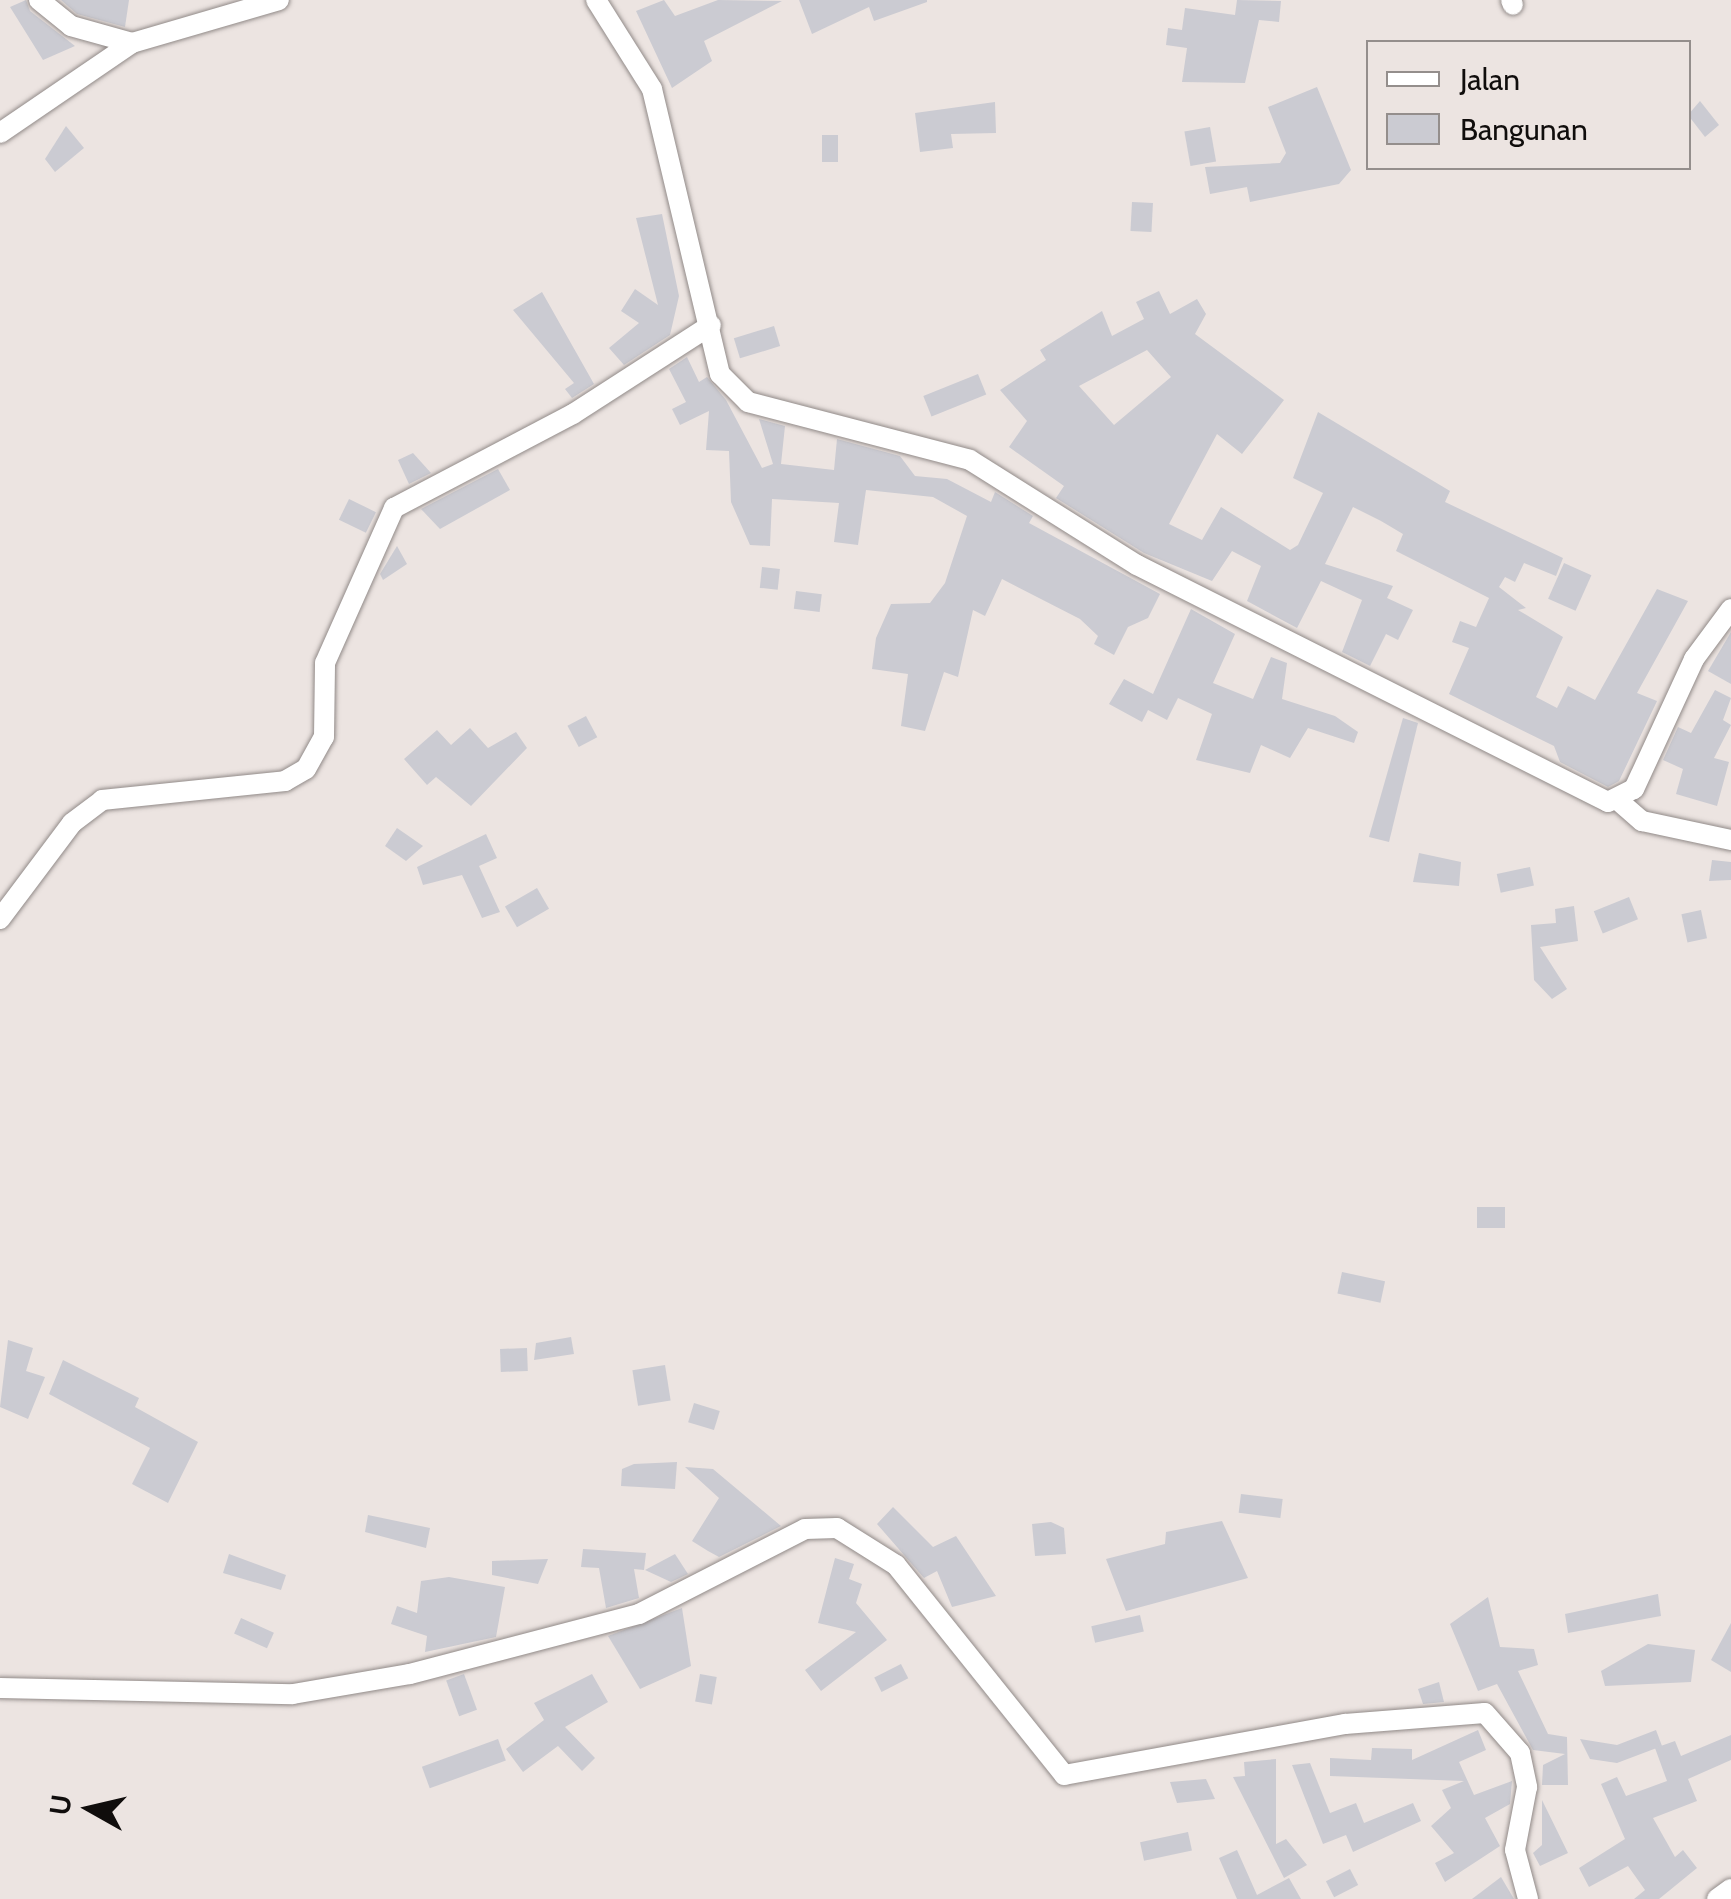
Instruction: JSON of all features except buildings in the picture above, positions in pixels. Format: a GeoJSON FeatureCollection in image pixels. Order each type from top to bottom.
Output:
{"type":"FeatureCollection","features":[{"type":"Feature","properties":{"kind":"street"},"geometry":{"type":"LineString","coordinates":[[40,0],[72,26],[132,43]]}},
{"type":"Feature","properties":{"kind":"street"},"geometry":{"type":"LineString","coordinates":[[0,134],[132,43],[279,0]]}},
{"type":"Feature","properties":{"kind":"street"},"geometry":{"type":"LineString","coordinates":[[596,0],[652,89],[720,374],[748,402],[970,460],[1137,566],[1549,777],[1622,803],[1642,821],[1731,840]]}},
{"type":"Feature","properties":{"kind":"street"},"geometry":{"type":"LineString","coordinates":[[0,919],[72,823],[102,800],[285,780],[306,769],[324,737],[325,664],[394,508],[574,414],[711,326]]}},
{"type":"Feature","properties":{"kind":"street"},"geometry":{"type":"LineString","coordinates":[[1622,803],[1710,631],[1731,609]]}},
{"type":"Feature","properties":{"kind":"street"},"geometry":{"type":"LineString","coordinates":[[0,1688],[293,1694],[410,1674],[638,1614],[805,1529],[837,1528],[896,1565],[1064,1775],[1345,1724],[1485,1713],[1520,1753],[1527,1787],[1515,1850],[1528,1899]]}},
{"type":"Feature","properties":{"kind":"street"},"geometry":{"type":"LineString","coordinates":[[1717,1899],[1731,1889]]}}]}
